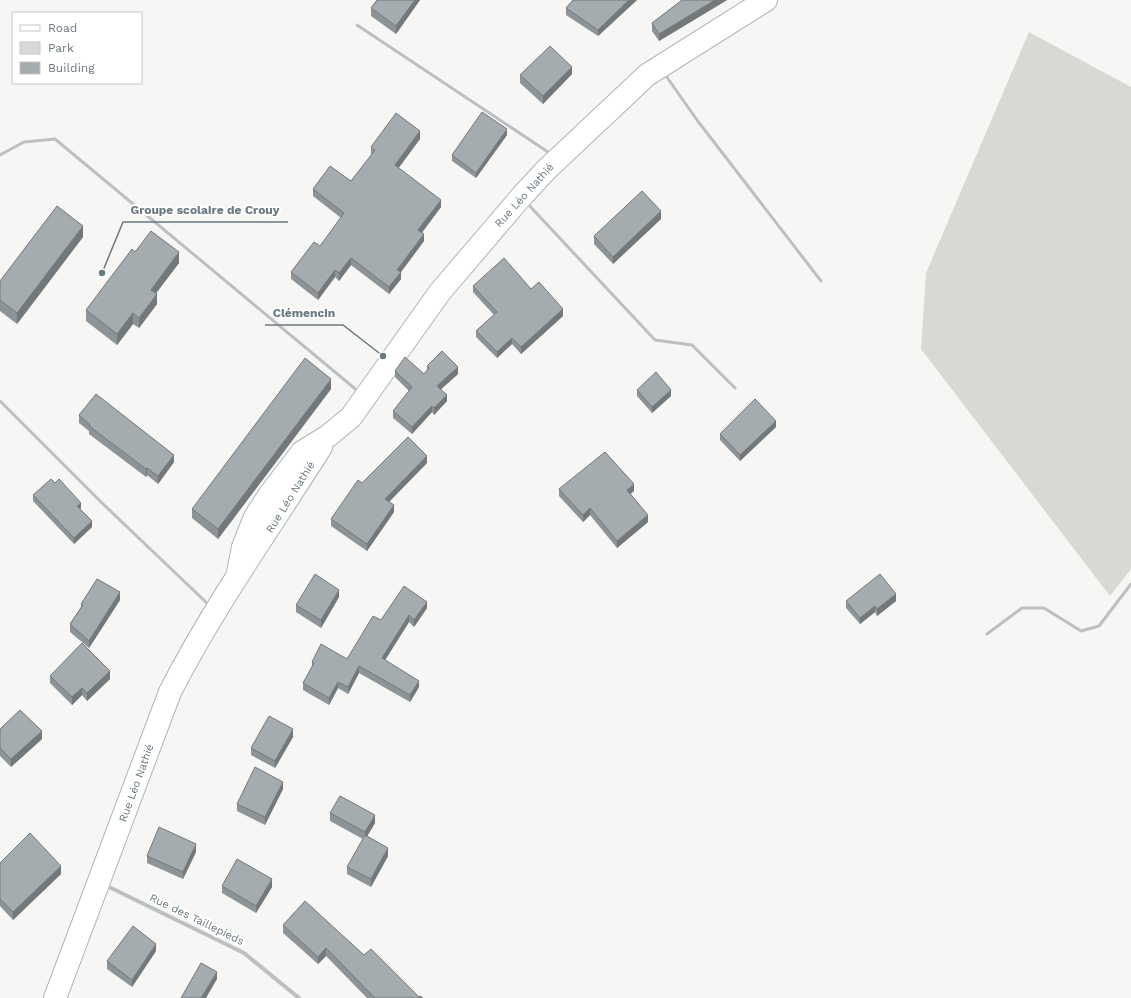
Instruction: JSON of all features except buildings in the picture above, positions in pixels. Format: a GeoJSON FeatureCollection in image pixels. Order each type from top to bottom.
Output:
{"type":"FeatureCollection","features":[{"type":"Feature","properties":{"kind":"main road","name":"Rue Léo Nathié"},"geometry":{"type":"LineString","coordinates":[[55,998],[170,692],[193,648],[236,577],[243,547],[255,517],[270,494],[302,452],[328,436],[350,417],[440,292],[521,196],[557,158],[647,75],[766,0]]}},
{"type":"Feature","properties":{"kind":"street","name":"Rue des Taillepieds"},"geometry":{"type":"LineString","coordinates":[[99,882],[244,953],[299,998]]}},
{"type":"Feature","properties":{"kind":"lane"},"geometry":{"type":"LineString","coordinates":[[357,25],[557,158]]}},
{"type":"Feature","properties":{"kind":"lane"},"geometry":{"type":"LineString","coordinates":[[660,67],[697,120],[821,281]]}},
{"type":"Feature","properties":{"kind":"lane"},"geometry":{"type":"LineString","coordinates":[[0,154],[24,142],[55,139],[365,397]]}},
{"type":"Feature","properties":{"kind":"lane"},"geometry":{"type":"LineString","coordinates":[[521,196],[655,340],[692,345],[735,388]]}},
{"type":"Feature","properties":{"kind":"lane"},"geometry":{"type":"LineString","coordinates":[[0,401],[101,502],[215,611]]}},
{"type":"Feature","properties":{"kind":"lane"},"geometry":{"type":"LineString","coordinates":[[987,634],[1022,608],[1044,608],[1081,631],[1099,626],[1131,584]]}},
{"type":"Feature","properties":{"kind":"green space"},"geometry":{"type":"Polygon","coordinates":[[[1029,32],[1131,87],[1131,569],[1110,596],[921,349],[926,273],[1029,32]]]}},
{"type":"Feature","properties":{"kind":"place","name":"Groupe scolaire de Crouy"},"geometry":{"type":"Point","coordinates":[102,273]}},
{"type":"Feature","properties":{"kind":"place","name":"Clémencin"},"geometry":{"type":"Point","coordinates":[383,356]}}]}
